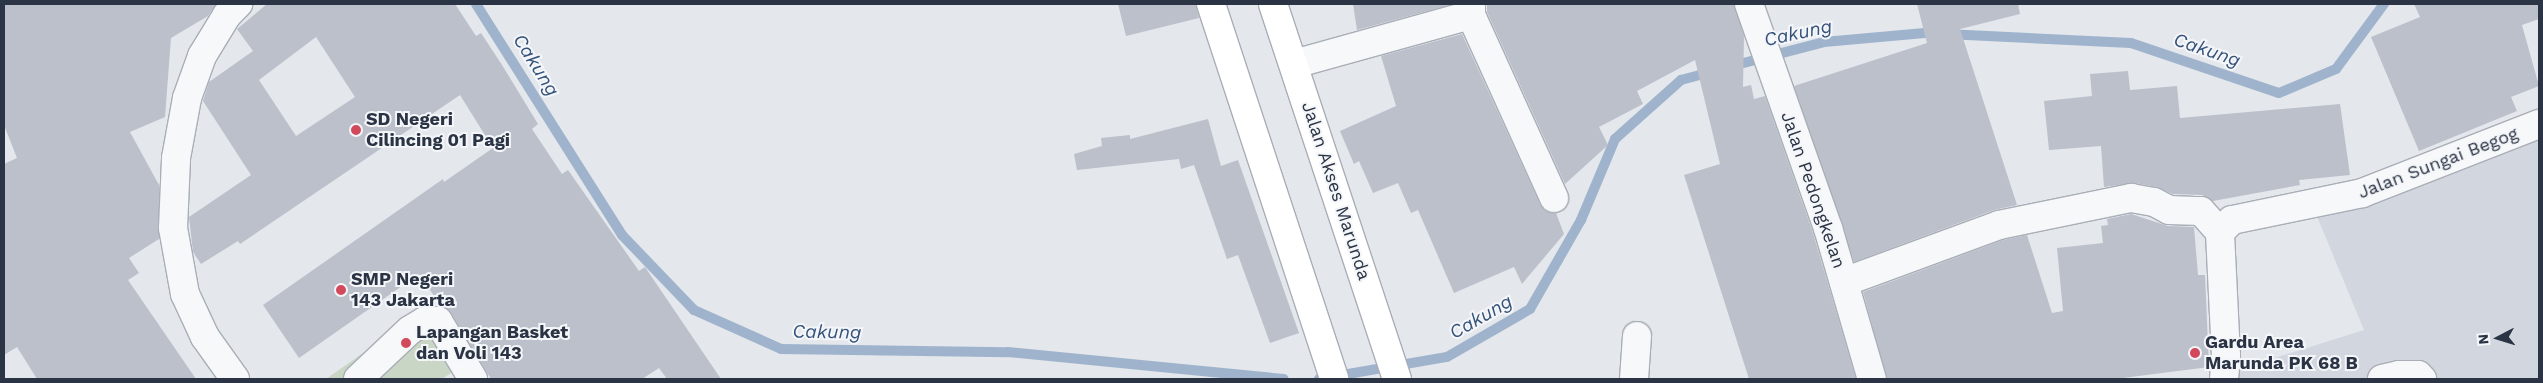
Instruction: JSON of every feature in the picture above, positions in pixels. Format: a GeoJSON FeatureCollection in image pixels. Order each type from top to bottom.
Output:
{"type":"FeatureCollection","features":[{"type":"Feature","properties":{"kind":"main road"},"geometry":{"type":"LineString","coordinates":[[1211,4],[1334,379]]}},
{"type":"Feature","properties":{"kind":"main road","name":"Jalan Akses Marunda"},"geometry":{"type":"LineString","coordinates":[[1274,4],[1397,379]]}},
{"type":"Feature","properties":{"kind":"street"},"geometry":{"type":"LineString","coordinates":[[234,379],[205,337],[185,294],[172,228],[176,158],[187,98],[202,56],[227,15],[238,4]]}},
{"type":"Feature","properties":{"kind":"street","name":"Jalan Pedongkelan"},"geometry":{"type":"LineString","coordinates":[[1749,4],[1844,282],[1872,379]]}},
{"type":"Feature","properties":{"kind":"street"},"geometry":{"type":"LineString","coordinates":[[1294,64],[1471,9],[1554,198]]}},
{"type":"Feature","properties":{"kind":"street","name":"Jalan Sungai Begog"},"geometry":{"type":"LineString","coordinates":[[2220,232],[2232,220],[2362,194],[2539,124]]}},
{"type":"Feature","properties":{"kind":"street"},"geometry":{"type":"LineString","coordinates":[[1844,282],[1999,225],[2131,198],[2154,202],[2169,210],[2201,211],[2220,232],[2226,356],[2224,379]]}},
{"type":"Feature","properties":{"kind":"street"},"geometry":{"type":"LineString","coordinates":[[358,379],[410,330],[425,321],[438,321],[473,379]]}},
{"type":"Feature","properties":{"kind":"street"},"geometry":{"type":"LineString","coordinates":[[1634,379],[1637,336]]}},
{"type":"Feature","properties":{"kind":"street"},"geometry":{"type":"LineString","coordinates":[[2382,379],[2399,374],[2418,375],[2422,379]]}},
{"type":"Feature","properties":{"kind":"shaded area"},"geometry":{"type":"Polygon","coordinates":[[[2539,116],[2539,379],[2208,379],[2364,330],[2309,197],[2539,116]]]}},
{"type":"Feature","properties":{"kind":"green space","name":"Lapangan Basket dan Voli 143"},"geometry":{"type":"Polygon","coordinates":[[[416,316],[454,371],[442,379],[326,379],[416,316]]]}},
{"type":"Feature","properties":{"kind":"building"},"geometry":{"type":"Polygon","coordinates":[[[4,4],[216,4],[208,16],[171,38],[165,117],[130,132],[159,185],[159,239],[129,258],[139,273],[128,280],[196,379],[37,379],[17,347],[4,355],[4,164],[17,158],[4,125],[4,4]]]}},
{"type":"Feature","properties":{"kind":"building"},"geometry":{"type":"Polygon","coordinates":[[[267,4],[455,4],[476,36],[481,33],[502,65],[538,124],[532,129],[562,174],[568,170],[639,271],[645,267],[721,379],[667,379],[659,368],[642,379],[491,379],[451,313],[441,306],[419,274],[299,358],[263,305],[443,179],[444,182],[493,148],[460,95],[240,244],[238,241],[201,264],[193,252],[189,217],[251,175],[203,101],[209,82],[253,51],[237,29],[267,4]],[[316,37],[259,80],[296,136],[355,97],[316,37]]]}},
{"type":"Feature","properties":{"kind":"building"},"geometry":{"type":"Polygon","coordinates":[[[1118,4],[1196,4],[1199,18],[1126,36],[1118,4]]]}},
{"type":"Feature","properties":{"kind":"building"},"geometry":{"type":"Polygon","coordinates":[[[1353,4],[1453,4],[1357,30],[1353,4]]]}},
{"type":"Feature","properties":{"kind":"building"},"geometry":{"type":"Polygon","coordinates":[[[1487,4],[1734,4],[1744,36],[1743,87],[1751,85],[1754,99],[1765,96],[1813,233],[1856,379],[1749,379],[1684,175],[1720,164],[1695,60],[1637,91],[1643,104],[1599,127],[1608,145],[1565,184],[1487,12],[1487,4]]]}},
{"type":"Feature","properties":{"kind":"building"},"geometry":{"type":"Polygon","coordinates":[[[1917,4],[2018,4],[2020,14],[1960,29],[2017,205],[1994,210],[1854,262],[1794,86],[1927,43],[1917,4]]]}},
{"type":"Feature","properties":{"kind":"building"},"geometry":{"type":"Polygon","coordinates":[[[2414,4],[2539,4],[2539,19],[2522,25],[2539,86],[2511,97],[2517,111],[2419,151],[2371,37],[2420,17],[2414,4]]]}},
{"type":"Feature","properties":{"kind":"building"},"geometry":{"type":"Polygon","coordinates":[[[1462,34],[1540,204],[1545,211],[1556,213],[1564,234],[1522,284],[1514,267],[1454,293],[1418,210],[1411,213],[1398,183],[1373,193],[1359,161],[1354,164],[1340,131],[1396,106],[1381,56],[1462,34]]]}},
{"type":"Feature","properties":{"kind":"building"},"geometry":{"type":"Polygon","coordinates":[[[2128,71],[2130,90],[2177,86],[2180,118],[2340,104],[2350,175],[2299,180],[2300,185],[2213,201],[2202,195],[2173,194],[2157,187],[2134,183],[2104,187],[2101,146],[2049,150],[2044,101],[2092,96],[2090,74],[2128,71]]]}},
{"type":"Feature","properties":{"kind":"building"},"geometry":{"type":"Polygon","coordinates":[[[1208,119],[1221,166],[1238,160],[1299,333],[1270,343],[1238,255],[1227,259],[1194,165],[1181,169],[1179,159],[1077,170],[1074,154],[1102,146],[1101,138],[1130,135],[1130,139],[1208,119]]]}},
{"type":"Feature","properties":{"kind":"building"},"geometry":{"type":"Polygon","coordinates":[[[2131,214],[2168,226],[2194,227],[2198,275],[2205,275],[2209,367],[2115,379],[1887,379],[1863,292],[2003,240],[2027,235],[2052,313],[2063,311],[2057,248],[2103,243],[2101,226],[2108,225],[2107,219],[2131,214]]]}},
{"type":"Feature","properties":{"kind":"waterway","name":"Cakung"},"geometry":{"type":"LineString","coordinates":[[476,4],[622,235],[694,310],[781,349],[1008,352],[1284,379]]}},
{"type":"Feature","properties":{"kind":"waterway","name":"Cakung"},"geometry":{"type":"LineString","coordinates":[[1732,66],[1824,42],[1925,33],[2131,43],[2279,93],[2336,69],[2384,4]]}},
{"type":"Feature","properties":{"kind":"waterway","name":"Cakung"},"geometry":{"type":"LineString","coordinates":[[1319,379],[1447,357],[1530,309],[1581,220],[1615,139],[1681,80],[1711,72]]}},
{"type":"Feature","properties":{"kind":"place","name":"SD Negeri Cilincing 01 Pagi"},"geometry":{"type":"Point","coordinates":[356,130]}},
{"type":"Feature","properties":{"kind":"place","name":"SMP Negeri 143 Jakarta"},"geometry":{"type":"Point","coordinates":[341,290]}},
{"type":"Feature","properties":{"kind":"place","name":"Lapangan Basket dan Voli 143"},"geometry":{"type":"Point","coordinates":[406,343]}},
{"type":"Feature","properties":{"kind":"place","name":"Gardu Area Marunda PK 68 B"},"geometry":{"type":"Point","coordinates":[2195,353]}}]}
